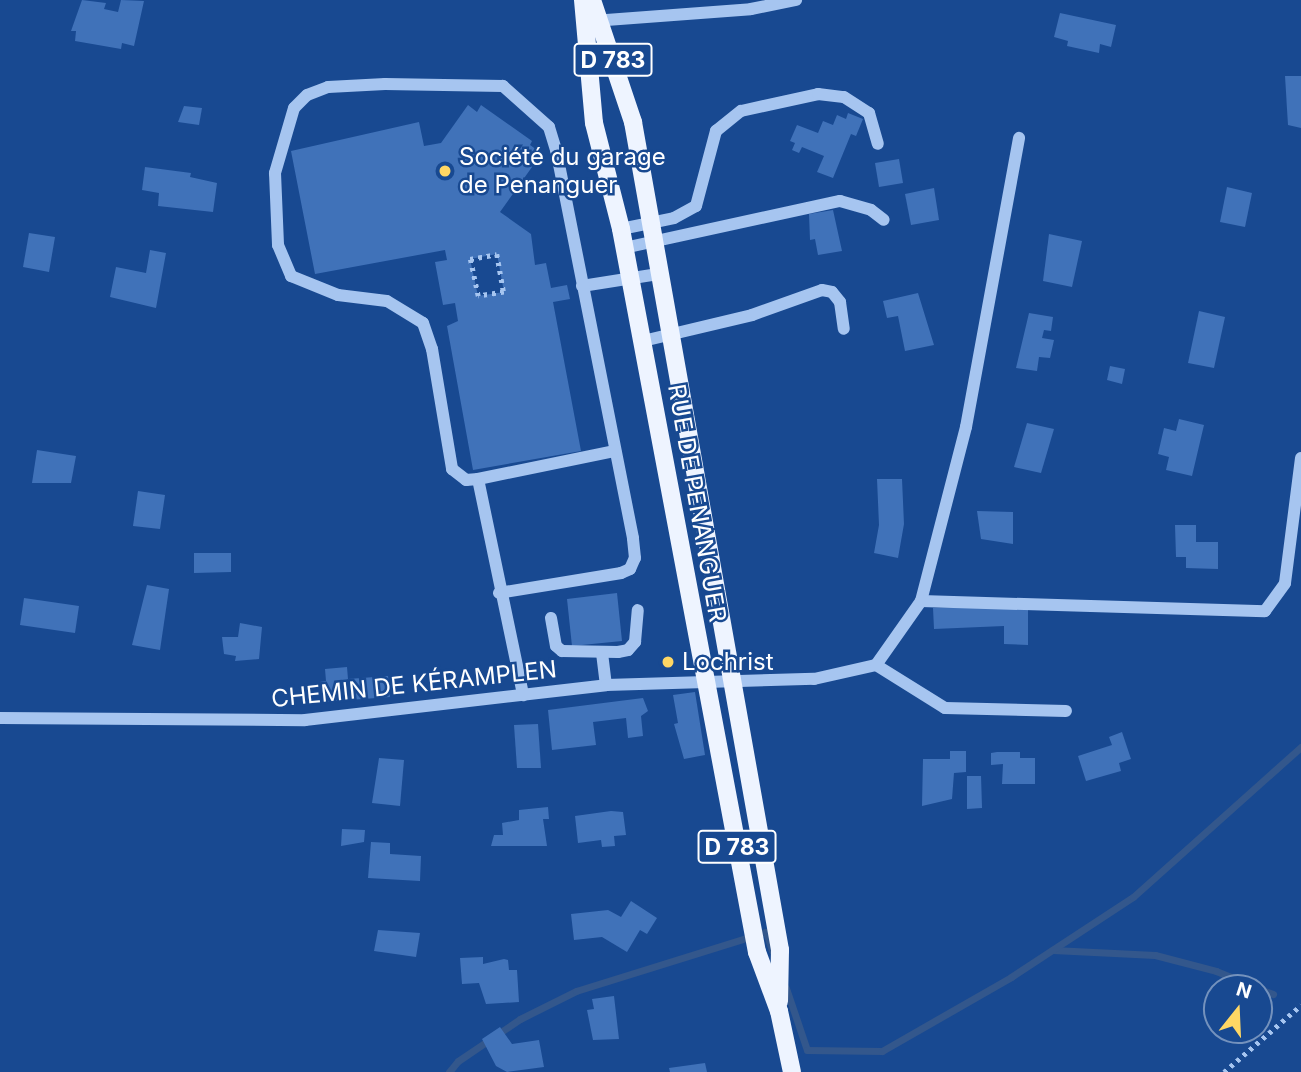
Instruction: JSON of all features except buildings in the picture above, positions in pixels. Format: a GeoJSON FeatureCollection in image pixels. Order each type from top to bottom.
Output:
{"type":"FeatureCollection","features":[{"type":"Feature","properties":{"kind":"main road","name":"RUE DE PENANGUER"},"geometry":{"type":"LineString","coordinates":[[583,0],[582,21],[594,123],[625,248],[757,952],[779,1011],[792,1072]]}},
{"type":"Feature","properties":{"kind":"main road","name":"RUE DE PENANGUER"},"geometry":{"type":"LineString","coordinates":[[592,0],[601,20],[633,122],[650,232],[780,950],[779,1011]]}},
{"type":"Feature","properties":{"kind":"street"},"geometry":{"type":"LineString","coordinates":[[582,21],[751,9],[796,0]]}},
{"type":"Feature","properties":{"kind":"street"},"geometry":{"type":"LineString","coordinates":[[499,593],[630,569],[635,558],[633,538],[549,127],[503,86],[473,82],[328,87],[307,95],[294,107],[275,173],[274,215],[278,245],[291,276],[338,295],[387,301],[423,323],[432,349],[452,469],[466,480],[478,479],[615,451]]}},
{"type":"Feature","properties":{"kind":"street"},"geometry":{"type":"LineString","coordinates":[[625,248],[696,206],[716,131],[741,111],[818,94],[844,97],[869,113],[878,144]]}},
{"type":"Feature","properties":{"kind":"street"},"geometry":{"type":"LineString","coordinates":[[1019,138],[966,426],[921,601],[876,664],[945,708],[1066,711]]}},
{"type":"Feature","properties":{"kind":"street"},"geometry":{"type":"LineString","coordinates":[[621,229],[650,232],[840,201],[871,210],[884,220]]}},
{"type":"Feature","properties":{"kind":"street"},"geometry":{"type":"LineString","coordinates":[[582,286],[658,274]]}},
{"type":"Feature","properties":{"kind":"street"},"geometry":{"type":"LineString","coordinates":[[643,341],[752,315],[822,290],[832,292],[840,302],[844,329]]}},
{"type":"Feature","properties":{"kind":"street"},"geometry":{"type":"LineString","coordinates":[[921,601],[1265,611],[1285,583],[1301,458]]}},
{"type":"Feature","properties":{"kind":"street"},"geometry":{"type":"LineString","coordinates":[[478,479],[499,593],[523,695]]}},
{"type":"Feature","properties":{"kind":"street"},"geometry":{"type":"LineString","coordinates":[[551,618],[556,646],[562,652],[602,653],[628,650],[635,642],[639,610]]}},
{"type":"Feature","properties":{"kind":"street"},"geometry":{"type":"LineString","coordinates":[[602,653],[606,685]]}},
{"type":"Feature","properties":{"kind":"street","name":"CHEMIN DE KÉRAMPLEN"},"geometry":{"type":"LineString","coordinates":[[0,718],[305,720],[606,685],[814,679],[876,664]]}},
{"type":"Feature","properties":{"kind":"path"},"geometry":{"type":"LineString","coordinates":[[497,254],[504,292],[478,296],[470,259],[497,254]]}},
{"type":"Feature","properties":{"kind":"path"},"geometry":{"type":"LineString","coordinates":[[1224,1072],[1301,1004]]}},
{"type":"Feature","properties":{"kind":"waterway"},"geometry":{"type":"LineString","coordinates":[[786,988],[807,1050],[882,1051],[1011,977],[1133,897],[1301,747]]}},
{"type":"Feature","properties":{"kind":"waterway"},"geometry":{"type":"LineString","coordinates":[[449,1072],[458,1061],[520,1019],[576,991],[766,932],[772,950]]}},
{"type":"Feature","properties":{"kind":"waterway"},"geometry":{"type":"LineString","coordinates":[[1053,950],[1155,955],[1223,974]]}},
{"type":"Feature","properties":{"kind":"place","name":"Société du garage de Penanguer"},"geometry":{"type":"Point","coordinates":[445,171]}},
{"type":"Feature","properties":{"kind":"place","name":"Lochrist"},"geometry":{"type":"Point","coordinates":[668,662]}}]}
